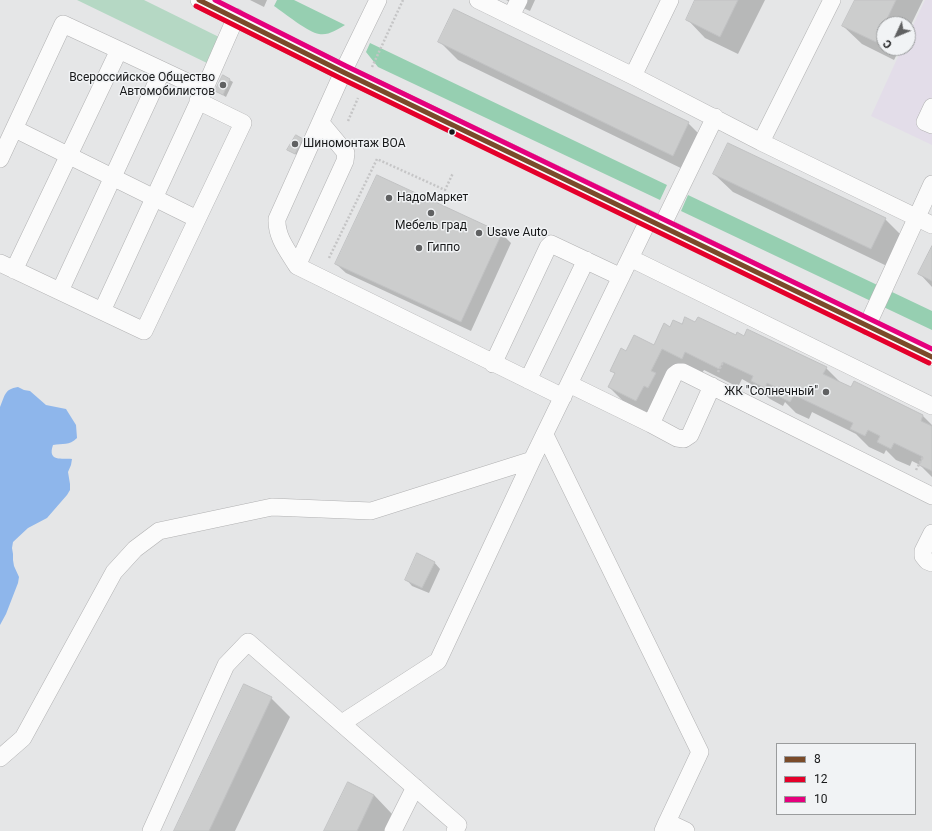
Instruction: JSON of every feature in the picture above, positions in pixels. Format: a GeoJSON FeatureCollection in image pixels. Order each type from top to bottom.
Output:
{"type":"FeatureCollection","features":[{"type":"Feature","properties":{"kind":"street"},"geometry":{"type":"LineString","coordinates":[[199,0],[236,17],[343,72],[932,357]]}},
{"type":"Feature","properties":{"kind":"street"},"geometry":{"type":"LineString","coordinates":[[378,0],[343,72],[277,220],[277,229],[280,237],[297,266],[528,380],[566,390],[651,424],[677,438],[684,439],[690,435],[712,386]]}},
{"type":"Feature","properties":{"kind":"street"},"geometry":{"type":"LineString","coordinates":[[478,0],[715,117],[761,142],[932,224]]}},
{"type":"Feature","properties":{"kind":"street"},"geometry":{"type":"LineString","coordinates":[[511,16],[519,0]]}},
{"type":"Feature","properties":{"kind":"street"},"geometry":{"type":"LineString","coordinates":[[633,76],[670,0]]}},
{"type":"Feature","properties":{"kind":"street"},"geometry":{"type":"LineString","coordinates":[[761,142],[832,0]]}},
{"type":"Feature","properties":{"kind":"street"},"geometry":{"type":"LineString","coordinates":[[102,311],[236,17]]}},
{"type":"Feature","properties":{"kind":"street"},"geometry":{"type":"LineString","coordinates":[[0,159],[63,24],[119,50],[162,71],[243,123],[144,331],[7,266],[68,155],[119,50]]}},
{"type":"Feature","properties":{"kind":"street"},"geometry":{"type":"LineString","coordinates":[[60,291],[162,71]]}},
{"type":"Feature","properties":{"kind":"street"},"geometry":{"type":"LineString","coordinates":[[932,107],[925,122],[932,125]]}},
{"type":"Feature","properties":{"kind":"street"},"geometry":{"type":"LineString","coordinates":[[342,723],[438,661],[532,460],[630,258],[655,222],[715,117]]}},
{"type":"Feature","properties":{"kind":"street"},"geometry":{"type":"LineString","coordinates":[[297,266],[345,161],[346,153],[321,123]]}},
{"type":"Feature","properties":{"kind":"street"},"geometry":{"type":"LineString","coordinates":[[15,129],[197,219]]}},
{"type":"Feature","properties":{"kind":"street"},"geometry":{"type":"LineString","coordinates":[[867,326],[932,184]]}},
{"type":"Feature","properties":{"kind":"street"},"geometry":{"type":"LineString","coordinates":[[493,364],[548,247],[552,244],[621,277]]}},
{"type":"Feature","properties":{"kind":"street"},"geometry":{"type":"LineString","coordinates":[[630,258],[932,406]]}},
{"type":"Feature","properties":{"kind":"street"},"geometry":{"type":"LineString","coordinates":[[528,380],[586,260]]}},
{"type":"Feature","properties":{"kind":"street"},"geometry":{"type":"LineString","coordinates":[[651,424],[674,375],[678,372],[683,372],[932,496]]}},
{"type":"Feature","properties":{"kind":"street"},"geometry":{"type":"LineString","coordinates":[[545,435],[700,752],[665,826],[686,831]]}},
{"type":"Feature","properties":{"kind":"street"},"geometry":{"type":"LineString","coordinates":[[0,758],[23,738],[114,572],[135,549],[159,531],[272,508],[370,511],[532,460]]}},
{"type":"Feature","properties":{"kind":"street"},"geometry":{"type":"LineString","coordinates":[[932,533],[923,551],[923,556],[927,561],[932,563]]}},
{"type":"Feature","properties":{"kind":"street"},"geometry":{"type":"LineString","coordinates":[[151,831],[226,665],[248,642],[458,825],[455,831]]}},
{"type":"Feature","properties":{"kind":"street"},"geometry":{"type":"LineString","coordinates":[[393,831],[415,787]]}},
{"type":"Feature","properties":{"kind":"path"},"geometry":{"type":"LineString","coordinates":[[372,67],[403,0]]}},
{"type":"Feature","properties":{"kind":"path"},"geometry":{"type":"LineString","coordinates":[[348,121],[358,98]]}},
{"type":"Feature","properties":{"kind":"path"},"geometry":{"type":"LineString","coordinates":[[329,258],[377,160],[445,190],[453,173]]}},
{"type":"Feature","properties":{"kind":"shaded area"},"geometry":{"type":"Polygon","coordinates":[[[925,0],[932,0],[932,145],[871,116],[898,56],[916,56],[916,19],[925,0]]]}},
{"type":"Feature","properties":{"kind":"green space"},"geometry":{"type":"Polygon","coordinates":[[[77,0],[144,0],[221,38],[209,64],[77,0]]]}},
{"type":"Feature","properties":{"kind":"green space"},"geometry":{"type":"Polygon","coordinates":[[[277,0],[294,0],[345,25],[326,34],[315,33],[274,6],[277,0]]]}},
{"type":"Feature","properties":{"kind":"green space"},"geometry":{"type":"Polygon","coordinates":[[[370,43],[667,185],[660,200],[378,67],[366,52],[370,43]]]}},
{"type":"Feature","properties":{"kind":"green space"},"geometry":{"type":"Polygon","coordinates":[[[688,195],[932,311],[932,330],[681,211],[688,195]]]}},
{"type":"Feature","properties":{"kind":"water"},"geometry":{"type":"Polygon","coordinates":[[[18,387],[30,391],[46,405],[66,409],[76,425],[77,438],[69,443],[53,445],[52,450],[52,454],[56,458],[72,459],[68,472],[70,490],[67,495],[47,518],[28,528],[13,542],[12,548],[14,566],[19,577],[6,614],[0,625],[0,407],[7,391],[18,387]]]}},
{"type":"Feature","properties":{"kind":"building"},"geometry":{"type":"Polygon","coordinates":[[[695,0],[738,0],[720,37],[686,20],[695,0]]]}},
{"type":"Feature","properties":{"kind":"building"},"geometry":{"type":"Polygon","coordinates":[[[855,0],[896,0],[888,16],[876,16],[876,42],[842,26],[855,0]]]}},
{"type":"Feature","properties":{"kind":"building"},"geometry":{"type":"Polygon","coordinates":[[[454,9],[689,122],[673,156],[438,42],[454,9]]]}},
{"type":"Feature","properties":{"kind":"building","name":"Всероссийское Общество Автомобилистов"},"geometry":{"type":"Polygon","coordinates":[[[223,75],[230,79],[223,95],[215,91],[223,75]]]}},
{"type":"Feature","properties":{"kind":"building","name":"Шиномонтаж ВОА"},"geometry":{"type":"Polygon","coordinates":[[[296,135],[303,139],[295,154],[287,150],[296,135]]]}},
{"type":"Feature","properties":{"kind":"building"},"geometry":{"type":"Polygon","coordinates":[[[728,143],[886,218],[871,249],[713,174],[728,143]]]}},
{"type":"Feature","properties":{"kind":"building","name":"Гиппо"},"geometry":{"type":"Polygon","coordinates":[[[377,175],[502,233],[461,322],[335,264],[377,175]]]}},
{"type":"Feature","properties":{"kind":"building"},"geometry":{"type":"Polygon","coordinates":[[[932,246],[932,281],[918,274],[932,246]]]}},
{"type":"Feature","properties":{"kind":"building","name":"ЖК \"Солнечный\""},"geometry":{"type":"Polygon","coordinates":[[[685,317],[695,322],[698,317],[736,335],[737,332],[744,336],[747,329],[827,367],[823,374],[851,387],[854,381],[923,415],[921,421],[932,426],[932,471],[919,465],[923,457],[894,443],[891,449],[877,442],[880,436],[868,430],[865,436],[850,429],[853,423],[794,395],[790,402],[776,395],[779,389],[767,383],[765,388],[751,381],[753,376],[723,362],[719,369],[685,352],[682,359],[662,349],[651,371],[656,373],[648,388],[644,386],[636,401],[608,387],[615,373],[610,371],[621,348],[626,351],[634,335],[654,345],[664,323],[670,327],[673,320],[682,324],[685,317]]]}},
{"type":"Feature","properties":{"kind":"building"},"geometry":{"type":"Polygon","coordinates":[[[417,553],[435,562],[422,588],[405,580],[417,553]]]}},
{"type":"Feature","properties":{"kind":"building"},"geometry":{"type":"Polygon","coordinates":[[[244,684],[272,697],[209,831],[174,831],[244,684]]]}},
{"type":"Feature","properties":{"kind":"building"},"geometry":{"type":"Polygon","coordinates":[[[348,782],[374,795],[357,831],[324,831],[348,782]]]}},
{"type":"Feature","properties":{"kind":"transit line","name":"8"},"geometry":{"type":"LineString","coordinates":[[199,0],[343,72],[932,357]]}},
{"type":"Feature","properties":{"kind":"transit line","name":"10"},"geometry":{"type":"LineString","coordinates":[[215,0],[346,66],[932,349]]}},
{"type":"Feature","properties":{"kind":"transit line","name":"12"},"geometry":{"type":"LineString","coordinates":[[196,6],[340,78],[929,363]]}},
{"type":"Feature","properties":{"kind":"place","name":"Всероссийское Общество Автомобилистов"},"geometry":{"type":"Point","coordinates":[223,85]}},
{"type":"Feature","properties":{"kind":"place","name":"Шиномонтаж ВОА"},"geometry":{"type":"Point","coordinates":[295,144]}},
{"type":"Feature","properties":{"kind":"place","name":"НадоМаркет"},"geometry":{"type":"Point","coordinates":[389,198]}},
{"type":"Feature","properties":{"kind":"place","name":"Мебель град"},"geometry":{"type":"Point","coordinates":[431,213]}},
{"type":"Feature","properties":{"kind":"place","name":"Usave Auto"},"geometry":{"type":"Point","coordinates":[479,233]}},
{"type":"Feature","properties":{"kind":"place","name":"Гиппо"},"geometry":{"type":"Point","coordinates":[419,248]}},
{"type":"Feature","properties":{"kind":"place","name":"ЖК \"Солнечный\""},"geometry":{"type":"Point","coordinates":[826,392]}}]}
